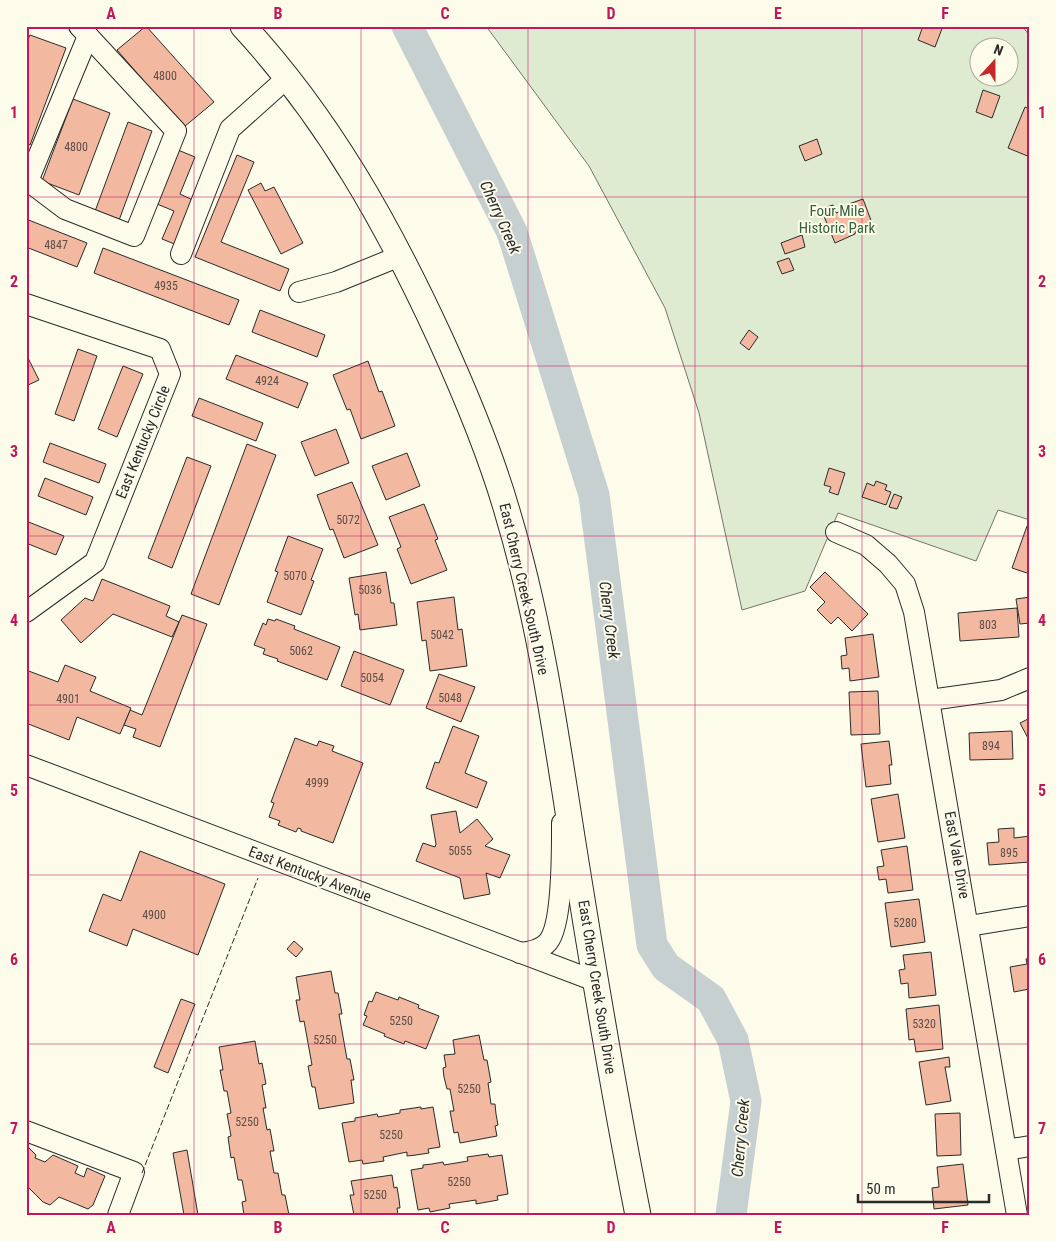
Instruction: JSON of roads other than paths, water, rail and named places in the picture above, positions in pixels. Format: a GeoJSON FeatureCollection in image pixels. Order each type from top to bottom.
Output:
{"type":"FeatureCollection","features":[{"type":"Feature","properties":{"kind":"main road","name":"East Cherry Creek South Drive"},"geometry":{"type":"LineString","coordinates":[[243,26],[288,77],[322,123],[349,165],[400,256],[456,374],[481,435],[503,497],[520,559],[553,718],[594,981],[638,1215]]}},
{"type":"Feature","properties":{"kind":"street"},"geometry":{"type":"LineString","coordinates":[[83,31],[176,131],[134,236],[65,209],[27,181],[83,31]]}},
{"type":"Feature","properties":{"kind":"street"},"geometry":{"type":"LineString","coordinates":[[181,254],[230,129],[288,77]]}},
{"type":"Feature","properties":{"kind":"street"},"geometry":{"type":"LineString","coordinates":[[299,292],[336,282],[400,256]]}},
{"type":"Feature","properties":{"kind":"street","name":"East Kentucky Circle"},"geometry":{"type":"LineString","coordinates":[[26,304],[160,349],[170,374],[95,562],[27,610]]}},
{"type":"Feature","properties":{"kind":"street","name":"East Vale Drive"},"geometry":{"type":"LineString","coordinates":[[836,532],[866,545],[888,564],[905,584],[914,612],[1017,1215]]}},
{"type":"Feature","properties":{"kind":"street"},"geometry":{"type":"LineString","coordinates":[[930,700],[1001,690],[1030,678]]}},
{"type":"Feature","properties":{"kind":"street","name":"East Kentucky Avenue"},"geometry":{"type":"LineString","coordinates":[[26,766],[594,981]]}},
{"type":"Feature","properties":{"kind":"street"},"geometry":{"type":"LineString","coordinates":[[520,953],[534,951],[543,946],[549,941],[555,929],[559,894],[564,783]]}},
{"type":"Feature","properties":{"kind":"street"},"geometry":{"type":"LineString","coordinates":[[969,926],[1030,916]]}},
{"type":"Feature","properties":{"kind":"street"},"geometry":{"type":"LineString","coordinates":[[26,1131],[134,1172],[118,1215]]}},
{"type":"Feature","properties":{"kind":"street"},"geometry":{"type":"LineString","coordinates":[[1006,1150],[1030,1146]]}},
{"type":"Feature","properties":{"kind":"waterway","name":"Cherry Creek"},"geometry":{"type":"LineString","coordinates":[[407,26],[512,232],[594,495],[652,945],[666,967],[711,999],[733,1040],[746,1101],[731,1215]]}},
{"type":"Feature","properties":{"kind":"park label","name":"Four Mile Historic Park"},"geometry":{"type":"Point","coordinates":[837,220]}}]}
